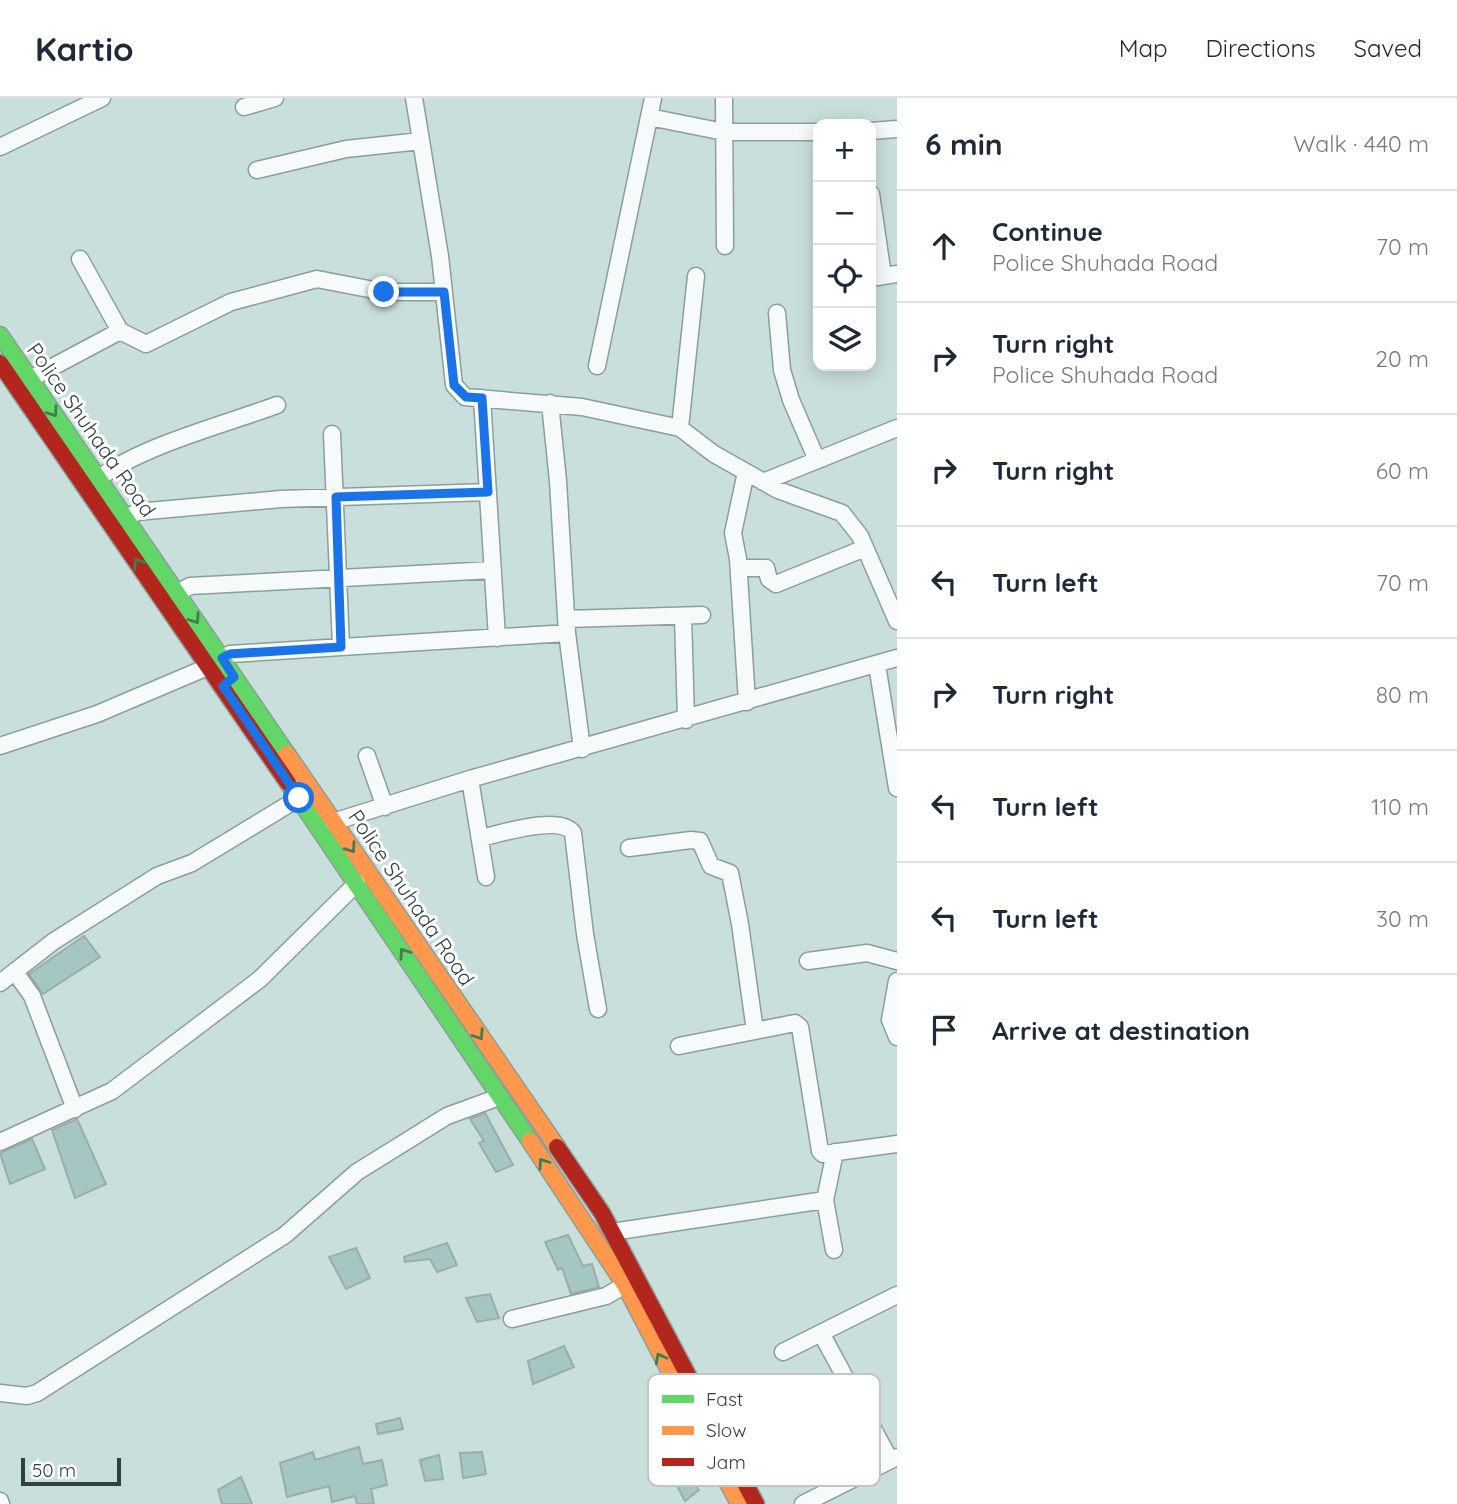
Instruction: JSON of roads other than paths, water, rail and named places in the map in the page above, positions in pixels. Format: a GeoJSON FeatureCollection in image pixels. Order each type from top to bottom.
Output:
{"type":"FeatureCollection","features":[{"type":"Feature","properties":{"kind":"main road","name":"Police Shuhada Road"},"geometry":{"type":"LineString","coordinates":[[0,335],[178,593],[216,662]]}},
{"type":"Feature","properties":{"kind":"main road","name":"Police Shuhada Road"},"geometry":{"type":"LineString","coordinates":[[0,363],[216,662],[299,798],[357,883],[430,976],[612,1232],[652,1342],[669,1374]]}},
{"type":"Feature","properties":{"kind":"main road","name":"Police Shuhada Road"},"geometry":{"type":"LineString","coordinates":[[229,682],[333,822],[430,976],[499,1097],[631,1282],[683,1374]]}},
{"type":"Feature","properties":{"kind":"main road","name":"Police Shuhada Road"},"geometry":{"type":"LineString","coordinates":[[729,1486],[739,1504]]}},
{"type":"Feature","properties":{"kind":"main road","name":"Police Shuhada Road"},"geometry":{"type":"LineString","coordinates":[[746,1486],[756,1504]]}},
{"type":"Feature","properties":{"kind":"street"},"geometry":{"type":"LineString","coordinates":[[0,147],[102,98]]}},
{"type":"Feature","properties":{"kind":"street"},"geometry":{"type":"LineString","coordinates":[[244,107],[275,98]]}},
{"type":"Feature","properties":{"kind":"street"},"geometry":{"type":"LineString","coordinates":[[414,98],[444,292],[454,385],[466,397],[550,403],[680,428],[714,454],[764,482],[842,513],[865,548],[897,621]]}},
{"type":"Feature","properties":{"kind":"street"},"geometry":{"type":"LineString","coordinates":[[597,366],[653,98]]}},
{"type":"Feature","properties":{"kind":"street"},"geometry":{"type":"LineString","coordinates":[[724,98],[725,246]]}},
{"type":"Feature","properties":{"kind":"street"},"geometry":{"type":"LineString","coordinates":[[649,117],[724,132],[813,132]]}},
{"type":"Feature","properties":{"kind":"street"},"geometry":{"type":"LineString","coordinates":[[876,131],[897,129]]}},
{"type":"Feature","properties":{"kind":"street"},"geometry":{"type":"LineString","coordinates":[[257,170],[346,149],[421,141]]}},
{"type":"Feature","properties":{"kind":"street"},"geometry":{"type":"LineString","coordinates":[[876,226],[884,276]]}},
{"type":"Feature","properties":{"kind":"street"},"geometry":{"type":"LineString","coordinates":[[80,259],[120,331],[146,344],[232,302],[317,279],[384,292],[444,292]]}},
{"type":"Feature","properties":{"kind":"street"},"geometry":{"type":"LineString","coordinates":[[680,428],[696,276]]}},
{"type":"Feature","properties":{"kind":"street"},"geometry":{"type":"LineString","coordinates":[[777,313],[782,370],[791,400],[817,460]]}},
{"type":"Feature","properties":{"kind":"street"},"geometry":{"type":"LineString","coordinates":[[30,379],[120,331]]}},
{"type":"Feature","properties":{"kind":"street"},"geometry":{"type":"LineString","coordinates":[[482,398],[496,638]]}},
{"type":"Feature","properties":{"kind":"street"},"geometry":{"type":"LineString","coordinates":[[550,403],[558,481],[566,626],[582,749]]}},
{"type":"Feature","properties":{"kind":"street"},"geometry":{"type":"LineString","coordinates":[[99,478],[110,470],[175,442],[277,405]]}},
{"type":"Feature","properties":{"kind":"street"},"geometry":{"type":"LineString","coordinates":[[764,482],[897,428]]}},
{"type":"Feature","properties":{"kind":"street"},"geometry":{"type":"LineString","coordinates":[[332,434],[341,647]]}},
{"type":"Feature","properties":{"kind":"street"},"geometry":{"type":"LineString","coordinates":[[746,472],[733,533],[739,568],[747,702]]}},
{"type":"Feature","properties":{"kind":"street"},"geometry":{"type":"LineString","coordinates":[[127,518],[137,512],[336,497],[488,492]]}},
{"type":"Feature","properties":{"kind":"street"},"geometry":{"type":"LineString","coordinates":[[739,568],[765,568],[769,579],[776,584],[865,548]]}},
{"type":"Feature","properties":{"kind":"street"},"geometry":{"type":"LineString","coordinates":[[178,593],[190,586],[492,569]]}},
{"type":"Feature","properties":{"kind":"street"},"geometry":{"type":"LineString","coordinates":[[0,746],[97,714],[230,654],[496,638],[566,626],[702,615]]}},
{"type":"Feature","properties":{"kind":"street"},"geometry":{"type":"LineString","coordinates":[[683,616],[686,720]]}},
{"type":"Feature","properties":{"kind":"street"},"geometry":{"type":"LineString","coordinates":[[333,822],[470,779],[686,720],[897,657]]}},
{"type":"Feature","properties":{"kind":"street"},"geometry":{"type":"LineString","coordinates":[[877,665],[897,788]]}},
{"type":"Feature","properties":{"kind":"street"},"geometry":{"type":"LineString","coordinates":[[367,756],[385,807]]}},
{"type":"Feature","properties":{"kind":"street"},"geometry":{"type":"LineString","coordinates":[[470,779],[486,877]]}},
{"type":"Feature","properties":{"kind":"street"},"geometry":{"type":"LineString","coordinates":[[0,982],[54,941],[157,876],[192,863],[299,798]]}},
{"type":"Feature","properties":{"kind":"street"},"geometry":{"type":"LineString","coordinates":[[480,838],[543,825],[570,828],[576,845],[585,934],[598,1009]]}},
{"type":"Feature","properties":{"kind":"street"},"geometry":{"type":"LineString","coordinates":[[629,848],[691,839],[700,841],[711,866],[730,873],[755,1031]]}},
{"type":"Feature","properties":{"kind":"street"},"geometry":{"type":"LineString","coordinates":[[0,1142],[113,1091],[260,979],[357,883]]}},
{"type":"Feature","properties":{"kind":"street"},"geometry":{"type":"LineString","coordinates":[[808,961],[867,953],[897,961]]}},
{"type":"Feature","properties":{"kind":"street"},"geometry":{"type":"LineString","coordinates":[[15,972],[32,996],[75,1110]]}},
{"type":"Feature","properties":{"kind":"street"},"geometry":{"type":"LineString","coordinates":[[897,981],[890,1020],[897,1037]]}},
{"type":"Feature","properties":{"kind":"street"},"geometry":{"type":"LineString","coordinates":[[679,1045],[795,1023],[800,1027],[819,1145],[823,1154],[897,1144]]}},
{"type":"Feature","properties":{"kind":"street"},"geometry":{"type":"LineString","coordinates":[[0,1393],[27,1396],[37,1393],[285,1235],[357,1171],[447,1116],[499,1097]]}},
{"type":"Feature","properties":{"kind":"street"},"geometry":{"type":"LineString","coordinates":[[834,1250],[825,1200],[835,1152]]}},
{"type":"Feature","properties":{"kind":"street"},"geometry":{"type":"LineString","coordinates":[[612,1232],[825,1200]]}},
{"type":"Feature","properties":{"kind":"street"},"geometry":{"type":"LineString","coordinates":[[512,1320],[606,1296],[631,1282]]}},
{"type":"Feature","properties":{"kind":"street"},"geometry":{"type":"LineString","coordinates":[[783,1352],[895,1301]]}},
{"type":"Feature","properties":{"kind":"street"},"geometry":{"type":"LineString","coordinates":[[821,1333],[844,1374]]}},
{"type":"Feature","properties":{"kind":"street"},"geometry":{"type":"LineString","coordinates":[[880,1436],[893,1459]]}},
{"type":"Feature","properties":{"kind":"street"},"geometry":{"type":"LineString","coordinates":[[803,1504],[839,1486]]}}]}
